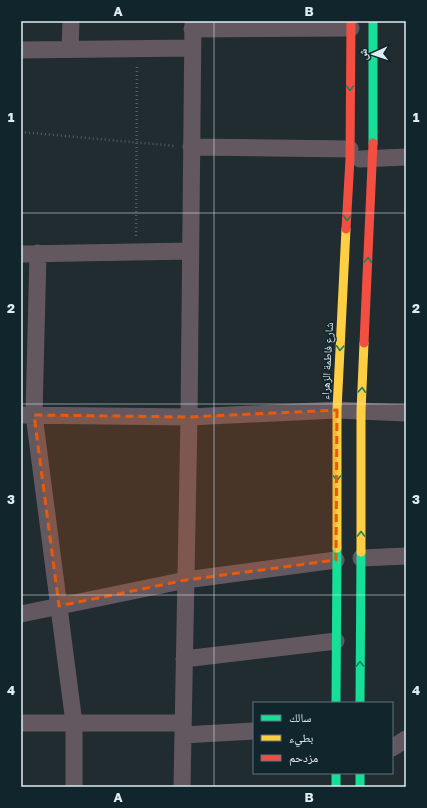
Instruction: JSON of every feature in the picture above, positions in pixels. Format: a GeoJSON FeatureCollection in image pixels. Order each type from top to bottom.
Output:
{"type":"FeatureCollection","features":[{"type":"Feature","properties":{"kind":"main road"},"geometry":{"type":"LineString","coordinates":[[360,702],[362,411],[373,158],[373,21]]}},
{"type":"Feature","properties":{"kind":"main road","name":"شارع فاطمة الزهراء"},"geometry":{"type":"LineString","coordinates":[[336,702],[337,410],[350,154],[351,24]]}},
{"type":"Feature","properties":{"kind":"main road"},"geometry":{"type":"LineString","coordinates":[[336,774],[336,787]]}},
{"type":"Feature","properties":{"kind":"main road"},"geometry":{"type":"LineString","coordinates":[[360,774],[360,787]]}},
{"type":"Feature","properties":{"kind":"street"},"geometry":{"type":"LineString","coordinates":[[70,49],[71,21]]}},
{"type":"Feature","properties":{"kind":"street"},"geometry":{"type":"LineString","coordinates":[[182,787],[189,417],[192,25],[351,24]]}},
{"type":"Feature","properties":{"kind":"street"},"geometry":{"type":"LineString","coordinates":[[21,50],[192,48]]}},
{"type":"Feature","properties":{"kind":"street"},"geometry":{"type":"LineString","coordinates":[[191,147],[350,154],[373,158],[406,157]]}},
{"type":"Feature","properties":{"kind":"street"},"geometry":{"type":"LineString","coordinates":[[74,787],[74,723],[59,606],[28,415],[29,254],[190,252]]}},
{"type":"Feature","properties":{"kind":"street"},"geometry":{"type":"LineString","coordinates":[[28,415],[189,417],[337,410],[406,413]]}},
{"type":"Feature","properties":{"kind":"street"},"geometry":{"type":"LineString","coordinates":[[361,558],[406,556]]}},
{"type":"Feature","properties":{"kind":"street"},"geometry":{"type":"LineString","coordinates":[[21,614],[186,580],[336,560]]}},
{"type":"Feature","properties":{"kind":"street"},"geometry":{"type":"LineString","coordinates":[[184,659],[336,641]]}},
{"type":"Feature","properties":{"kind":"street"},"geometry":{"type":"LineString","coordinates":[[21,723],[74,723],[253,731]]}},
{"type":"Feature","properties":{"kind":"street"},"geometry":{"type":"LineString","coordinates":[[393,747],[406,739]]}},
{"type":"Feature","properties":{"kind":"street"},"geometry":{"type":"LineString","coordinates":[[336,787],[352,774]]}},
{"type":"Feature","properties":{"kind":"path"},"geometry":{"type":"LineString","coordinates":[[136,252],[138,49]]}},
{"type":"Feature","properties":{"kind":"path"},"geometry":{"type":"LineString","coordinates":[[21,132],[191,147]]}},
{"type":"Feature","properties":{"kind":"highlighted area"},"geometry":{"type":"Polygon","coordinates":[[[337,410],[336,560],[186,580],[59,606],[34,415],[189,417],[337,410]]]}},
{"type":"Feature","properties":{"kind":"traffic: fast"},"geometry":{"type":"LineString","coordinates":[[373,21],[373,143]]}},
{"type":"Feature","properties":{"kind":"traffic: fast"},"geometry":{"type":"LineString","coordinates":[[336,702],[337,548]]}},
{"type":"Feature","properties":{"kind":"traffic: fast"},"geometry":{"type":"LineString","coordinates":[[360,702],[361,552]]}},
{"type":"Feature","properties":{"kind":"traffic: fast"},"geometry":{"type":"LineString","coordinates":[[336,774],[336,787]]}},
{"type":"Feature","properties":{"kind":"traffic: fast"},"geometry":{"type":"LineString","coordinates":[[360,774],[360,787]]}},
{"type":"Feature","properties":{"kind":"traffic: slow"},"geometry":{"type":"LineString","coordinates":[[337,548],[337,410],[346,229]]}},
{"type":"Feature","properties":{"kind":"traffic: slow"},"geometry":{"type":"LineString","coordinates":[[361,552],[361,411],[364,343]]}},
{"type":"Feature","properties":{"kind":"traffic: jam"},"geometry":{"type":"LineString","coordinates":[[346,229],[350,159],[351,21]]}},
{"type":"Feature","properties":{"kind":"traffic: jam"},"geometry":{"type":"LineString","coordinates":[[364,343],[373,143]]}}]}
